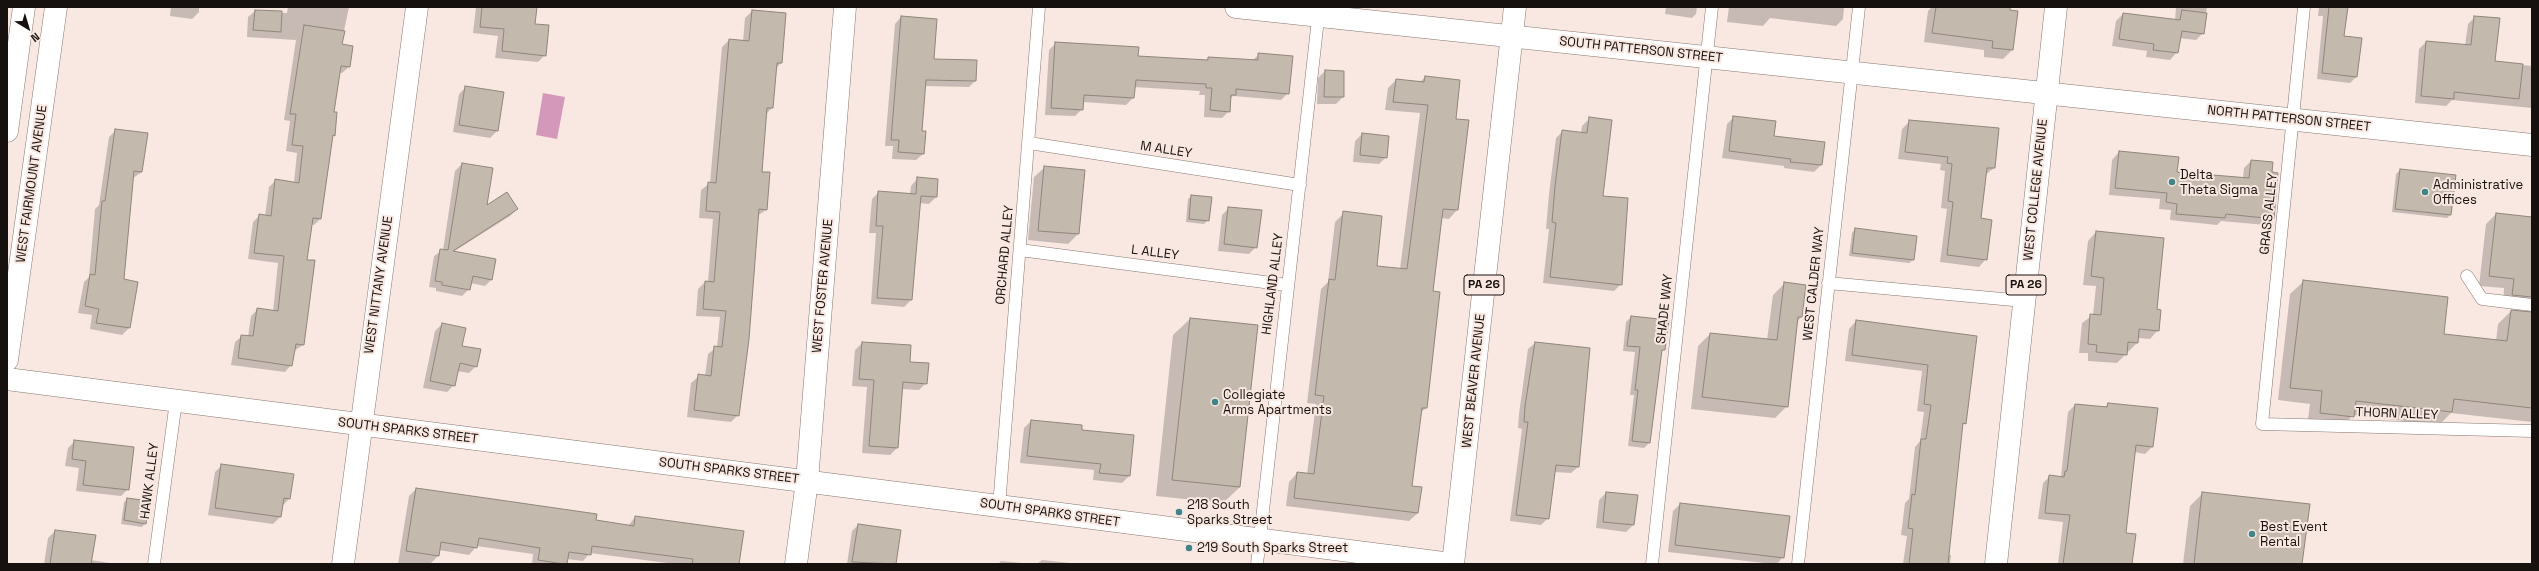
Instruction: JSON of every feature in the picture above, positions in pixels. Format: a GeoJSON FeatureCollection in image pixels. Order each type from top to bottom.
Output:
{"type":"FeatureCollection","features":[{"type":"Feature","properties":{"kind":"street"},"geometry":{"type":"LineString","coordinates":[[7,131],[24,7]]}},
{"type":"Feature","properties":{"kind":"street","name":"WEST FAIRMOUNT AVENUE"},"geometry":{"type":"LineString","coordinates":[[7,360],[56,7]]}},
{"type":"Feature","properties":{"kind":"street","name":"WEST NITTANY AVENUE"},"geometry":{"type":"LineString","coordinates":[[343,564],[417,7]]}},
{"type":"Feature","properties":{"kind":"street","name":"WEST FOSTER AVENUE"},"geometry":{"type":"LineString","coordinates":[[796,564],[807,481],[845,7]]}},
{"type":"Feature","properties":{"kind":"street","name":"SOUTH PATTERSON STREET"},"geometry":{"type":"LineString","coordinates":[[1236,7],[1319,11],[1706,57],[2046,93]]}},
{"type":"Feature","properties":{"kind":"street","name":"WEST BEAVER AVENUE"},"geometry":{"type":"LineString","coordinates":[[1452,564],[1515,7]]}},
{"type":"Feature","properties":{"kind":"street","name":"WEST COLLEGE AVENUE"},"geometry":{"type":"LineString","coordinates":[[1996,564],[2056,7]]}},
{"type":"Feature","properties":{"kind":"street","name":"NORTH PATTERSON STREET"},"geometry":{"type":"LineString","coordinates":[[2046,93],[2532,145]]}},
{"type":"Feature","properties":{"kind":"street","name":"SOUTH SPARKS STREET"},"geometry":{"type":"LineString","coordinates":[[7,379],[1452,564]]}},
{"type":"Feature","properties":{"kind":"lane","name":"ORCHARD ALLEY"},"geometry":{"type":"LineString","coordinates":[[998,506],[1039,7]]}},
{"type":"Feature","properties":{"kind":"lane","name":"SHADE WAY"},"geometry":{"type":"LineString","coordinates":[[1652,564],[1712,7]]}},
{"type":"Feature","properties":{"kind":"lane","name":"WEST CALDER WAY"},"geometry":{"type":"LineString","coordinates":[[1798,564],[1859,7]]}},
{"type":"Feature","properties":{"kind":"lane","name":"GRASS ALLEY"},"geometry":{"type":"LineString","coordinates":[[2262,424],[2304,7]]}},
{"type":"Feature","properties":{"kind":"lane","name":"HIGHLAND ALLEY"},"geometry":{"type":"LineString","coordinates":[[1258,564],[1287,285],[1300,185],[1319,11]]}},
{"type":"Feature","properties":{"kind":"lane","name":"M ALLEY"},"geometry":{"type":"LineString","coordinates":[[1029,143],[1300,185]]}},
{"type":"Feature","properties":{"kind":"lane","name":"L ALLEY"},"geometry":{"type":"LineString","coordinates":[[1020,250],[1287,285]]}},
{"type":"Feature","properties":{"kind":"lane"},"geometry":{"type":"LineString","coordinates":[[2467,276],[2482,299],[2532,305]]}},
{"type":"Feature","properties":{"kind":"lane"},"geometry":{"type":"LineString","coordinates":[[1828,283],[2024,301]]}},
{"type":"Feature","properties":{"kind":"lane","name":"HAWK ALLEY"},"geometry":{"type":"LineString","coordinates":[[154,564],[176,401]]}},
{"type":"Feature","properties":{"kind":"lane","name":"THORN ALLEY"},"geometry":{"type":"LineString","coordinates":[[2262,424],[2532,431]]}},
{"type":"Feature","properties":{"kind":"shaded area"},"geometry":{"type":"Polygon","coordinates":[[[543,93],[565,97],[557,139],[536,135],[543,93]]]}},
{"type":"Feature","properties":{"kind":"building"},"geometry":{"type":"Polygon","coordinates":[[[482,7],[537,7],[535,24],[549,25],[546,56],[502,51],[504,29],[480,27],[482,7]]]}},
{"type":"Feature","properties":{"kind":"building"},"geometry":{"type":"Polygon","coordinates":[[[1936,7],[2010,7],[2010,10],[2018,11],[2013,50],[1992,48],[1993,41],[1932,33],[1936,7]]]}},
{"type":"Feature","properties":{"kind":"building"},"geometry":{"type":"Polygon","coordinates":[[[2329,7],[2348,7],[2344,36],[2362,38],[2357,77],[2322,73],[2329,7]]]}},
{"type":"Feature","properties":{"kind":"building"},"geometry":{"type":"Polygon","coordinates":[[[255,10],[282,11],[281,32],[253,30],[255,10]]]}},
{"type":"Feature","properties":{"kind":"building"},"geometry":{"type":"Polygon","coordinates":[[[752,10],[786,13],[782,63],[777,63],[773,108],[767,108],[762,172],[770,172],[767,210],[759,209],[749,339],[739,416],[694,410],[698,374],[711,376],[714,346],[722,347],[726,311],[703,309],[705,281],[714,282],[720,212],[706,211],[708,182],[716,183],[729,39],[749,41],[752,10]]]}},
{"type":"Feature","properties":{"kind":"building"},"geometry":{"type":"Polygon","coordinates":[[[2182,10],[2207,13],[2204,34],[2182,31],[2178,53],[2153,50],[2154,44],[2119,39],[2123,13],[2180,20],[2182,10]]]}},
{"type":"Feature","properties":{"kind":"building"},"geometry":{"type":"Polygon","coordinates":[[[901,16],[937,19],[934,59],[977,60],[976,81],[926,80],[922,131],[926,131],[924,154],[898,152],[899,140],[891,140],[901,16]]]}},
{"type":"Feature","properties":{"kind":"building"},"geometry":{"type":"Polygon","coordinates":[[[2474,16],[2500,18],[2495,61],[2523,64],[2519,99],[2454,92],[2454,99],[2421,96],[2426,41],[2471,45],[2474,16]]]}},
{"type":"Feature","properties":{"kind":"building"},"geometry":{"type":"Polygon","coordinates":[[[304,25],[345,31],[342,44],[353,46],[350,67],[341,66],[334,112],[337,112],[335,136],[333,135],[321,219],[313,218],[307,260],[315,260],[304,345],[296,344],[292,366],[238,358],[241,335],[253,336],[257,308],[278,311],[284,256],[254,253],[259,214],[271,216],[275,179],[299,183],[303,146],[292,145],[296,114],[290,114],[304,25]]]}},
{"type":"Feature","properties":{"kind":"building"},"geometry":{"type":"Polygon","coordinates":[[[1055,42],[1139,47],[1138,56],[1208,60],[1208,57],[1258,60],[1258,53],[1293,56],[1289,94],[1236,89],[1236,95],[1231,95],[1230,112],[1210,110],[1212,88],[1206,88],[1206,84],[1136,80],[1134,98],[1084,95],[1083,110],[1051,108],[1055,42]]]}},
{"type":"Feature","properties":{"kind":"building"},"geometry":{"type":"Polygon","coordinates":[[[1325,70],[1344,71],[1344,97],[1324,97],[1325,70]]]}},
{"type":"Feature","properties":{"kind":"building"},"geometry":{"type":"Polygon","coordinates":[[[1425,76],[1460,80],[1456,119],[1469,120],[1458,210],[1443,209],[1433,291],[1440,292],[1427,408],[1422,408],[1412,486],[1422,487],[1418,513],[1294,498],[1297,472],[1314,474],[1324,396],[1315,395],[1329,279],[1335,280],[1343,211],[1382,216],[1377,266],[1407,269],[1428,105],[1393,102],[1396,79],[1424,82],[1425,76]]]}},
{"type":"Feature","properties":{"kind":"building"},"geometry":{"type":"Polygon","coordinates":[[[465,86],[504,92],[498,131],[459,125],[465,86]]]}},
{"type":"Feature","properties":{"kind":"building"},"geometry":{"type":"Polygon","coordinates":[[[1733,116],[1776,121],[1774,136],[1825,142],[1822,165],[1790,162],[1791,159],[1729,151],[1733,116]]]}},
{"type":"Feature","properties":{"kind":"building"},"geometry":{"type":"Polygon","coordinates":[[[1589,117],[1612,120],[1603,196],[1628,198],[1622,285],[1550,277],[1556,223],[1552,222],[1562,130],[1587,133],[1589,117]]]}},
{"type":"Feature","properties":{"kind":"building"},"geometry":{"type":"Polygon","coordinates":[[[1909,120],[1999,128],[1995,168],[1987,168],[1981,218],[1992,220],[1987,260],[1947,255],[1953,202],[1948,201],[1952,164],[1947,163],[1948,157],[1905,152],[1909,120]]]}},
{"type":"Feature","properties":{"kind":"building"},"geometry":{"type":"Polygon","coordinates":[[[115,129],[148,133],[142,172],[134,171],[124,279],[138,282],[130,328],[96,323],[99,309],[85,306],[90,274],[95,275],[102,201],[105,201],[115,129]]]}},
{"type":"Feature","properties":{"kind":"building"},"geometry":{"type":"Polygon","coordinates":[[[1362,133],[1389,136],[1387,158],[1360,155],[1362,133]]]}},
{"type":"Feature","properties":{"kind":"building","name":"Delta Theta Sigma"},"geometry":{"type":"Polygon","coordinates":[[[2119,151],[2179,157],[2177,172],[2249,178],[2251,160],[2273,162],[2272,172],[2278,173],[2274,219],[2226,214],[2225,218],[2176,214],[2177,204],[2166,202],[2167,193],[2115,188],[2119,151]]]}},
{"type":"Feature","properties":{"kind":"building"},"geometry":{"type":"Polygon","coordinates":[[[462,163],[493,168],[487,205],[507,192],[518,209],[453,251],[496,259],[492,280],[473,276],[470,290],[442,285],[442,282],[435,281],[440,249],[448,250],[462,163]]]}},
{"type":"Feature","properties":{"kind":"building"},"geometry":{"type":"Polygon","coordinates":[[[1044,166],[1085,170],[1079,234],[1038,231],[1044,166]]]}},
{"type":"Feature","properties":{"kind":"building","name":"Administrative Offices"},"geometry":{"type":"Polygon","coordinates":[[[2400,169],[2456,175],[2451,215],[2395,209],[2400,169]]]}},
{"type":"Feature","properties":{"kind":"building"},"geometry":{"type":"Polygon","coordinates":[[[917,177],[938,179],[937,197],[921,196],[912,300],[877,298],[883,226],[876,226],[878,191],[916,194],[917,177]]]}},
{"type":"Feature","properties":{"kind":"building"},"geometry":{"type":"Polygon","coordinates":[[[1191,195],[1212,197],[1209,221],[1189,219],[1191,195]]]}},
{"type":"Feature","properties":{"kind":"building"},"geometry":{"type":"Polygon","coordinates":[[[1228,207],[1262,210],[1257,248],[1224,244],[1228,207]]]}},
{"type":"Feature","properties":{"kind":"building"},"geometry":{"type":"Polygon","coordinates":[[[2496,213],[2532,217],[2532,297],[2512,295],[2514,279],[2489,276],[2496,213]]]}},
{"type":"Feature","properties":{"kind":"building"},"geometry":{"type":"Polygon","coordinates":[[[1855,228],[1917,236],[1914,260],[1852,253],[1855,228]]]}},
{"type":"Feature","properties":{"kind":"building"},"geometry":{"type":"Polygon","coordinates":[[[2096,231],[2164,238],[2157,309],[2161,310],[2159,331],[2139,329],[2138,343],[2128,342],[2127,355],[2096,352],[2097,345],[2088,344],[2090,314],[2101,315],[2104,278],[2091,276],[2096,231]]]}},
{"type":"Feature","properties":{"kind":"building"},"geometry":{"type":"Polygon","coordinates":[[[2303,280],[2448,297],[2444,334],[2507,341],[2511,310],[2532,312],[2532,408],[2454,399],[2452,412],[2356,401],[2354,417],[2320,413],[2322,391],[2290,388],[2303,280]]]}},
{"type":"Feature","properties":{"kind":"building"},"geometry":{"type":"Polygon","coordinates":[[[1784,282],[1806,285],[1802,317],[1798,317],[1788,407],[1702,397],[1710,333],[1777,340],[1784,282]]]}},
{"type":"Feature","properties":{"kind":"building"},"geometry":{"type":"Polygon","coordinates":[[[1631,316],[1669,320],[1665,350],[1662,350],[1650,443],[1632,441],[1638,390],[1635,390],[1640,347],[1627,346],[1631,316]]]}},
{"type":"Feature","properties":{"kind":"building","name":"Collegiate Arms Apartments"},"geometry":{"type":"Polygon","coordinates":[[[1190,318],[1258,325],[1240,487],[1172,480],[1190,318]]]}},
{"type":"Feature","properties":{"kind":"building"},"geometry":{"type":"Polygon","coordinates":[[[1856,320],[1977,336],[1966,424],[1963,423],[1948,564],[1909,564],[1913,529],[1908,528],[1912,494],[1915,495],[1921,439],[1926,439],[1931,405],[1924,404],[1928,365],[1852,355],[1856,320]]]}},
{"type":"Feature","properties":{"kind":"building"},"geometry":{"type":"Polygon","coordinates":[[[442,323],[466,328],[462,346],[481,349],[477,367],[460,363],[455,386],[430,381],[442,323]]]}},
{"type":"Feature","properties":{"kind":"building"},"geometry":{"type":"Polygon","coordinates":[[[862,342],[911,345],[910,362],[929,363],[927,384],[903,382],[898,448],[869,446],[874,380],[859,379],[862,342]]]}},
{"type":"Feature","properties":{"kind":"building"},"geometry":{"type":"Polygon","coordinates":[[[1535,342],[1590,348],[1579,467],[1556,465],[1549,519],[1516,515],[1528,422],[1524,422],[1525,406],[1535,342]]]}},
{"type":"Feature","properties":{"kind":"building"},"geometry":{"type":"Polygon","coordinates":[[[2108,403],[2158,408],[2153,447],[2136,445],[2126,533],[2136,534],[2132,564],[2063,564],[2070,515],[2045,513],[2049,475],[2064,477],[2065,471],[2067,471],[2075,404],[2107,407],[2108,403]]]}},
{"type":"Feature","properties":{"kind":"building"},"geometry":{"type":"Polygon","coordinates":[[[1031,420],[1082,425],[1082,430],[1134,435],[1130,476],[1099,473],[1101,464],[1027,456],[1031,420]]]}},
{"type":"Feature","properties":{"kind":"building"},"geometry":{"type":"Polygon","coordinates":[[[74,440],[134,447],[129,490],[83,485],[86,461],[72,459],[74,440]]]}},
{"type":"Feature","properties":{"kind":"building"},"geometry":{"type":"Polygon","coordinates":[[[221,464],[294,474],[290,499],[284,498],[281,517],[215,508],[221,464]]]}},
{"type":"Feature","properties":{"kind":"building"},"geometry":{"type":"Polygon","coordinates":[[[416,488],[597,514],[596,520],[634,526],[635,516],[744,531],[739,564],[692,564],[693,559],[592,546],[591,555],[569,552],[567,564],[563,564],[538,560],[540,548],[479,538],[477,548],[441,542],[439,556],[406,551],[416,488]]]}},
{"type":"Feature","properties":{"kind":"building"},"geometry":{"type":"Polygon","coordinates":[[[1606,492],[1638,495],[1634,525],[1603,522],[1606,492]]]}},
{"type":"Feature","properties":{"kind":"building","name":"Best Event Rental"},"geometry":{"type":"Polygon","coordinates":[[[2202,492],[2310,504],[2302,564],[2194,564],[2202,492]]]}},
{"type":"Feature","properties":{"kind":"building"},"geometry":{"type":"Polygon","coordinates":[[[127,498],[149,501],[146,524],[124,520],[127,498]]]}},
{"type":"Feature","properties":{"kind":"building"},"geometry":{"type":"Polygon","coordinates":[[[1680,503],[1790,516],[1784,558],[1675,545],[1680,503]]]}},
{"type":"Feature","properties":{"kind":"building"},"geometry":{"type":"Polygon","coordinates":[[[858,524],[901,530],[896,564],[852,562],[858,524]]]}},
{"type":"Feature","properties":{"kind":"building"},"geometry":{"type":"Polygon","coordinates":[[[55,530],[96,535],[91,564],[50,564],[55,530]]]}},
{"type":"Feature","properties":{"kind":"place","name":"Delta Theta Sigma"},"geometry":{"type":"Point","coordinates":[2172,182]}},
{"type":"Feature","properties":{"kind":"place","name":"Administrative Offices"},"geometry":{"type":"Point","coordinates":[2425,192]}},
{"type":"Feature","properties":{"kind":"place","name":"Collegiate Arms Apartments"},"geometry":{"type":"Point","coordinates":[1215,402]}},
{"type":"Feature","properties":{"kind":"place","name":"218 South Sparks Street"},"geometry":{"type":"Point","coordinates":[1179,512]}},
{"type":"Feature","properties":{"kind":"place","name":"Best Event Rental"},"geometry":{"type":"Point","coordinates":[2252,534]}},
{"type":"Feature","properties":{"kind":"place","name":"219 South Sparks Street"},"geometry":{"type":"Point","coordinates":[1189,548]}}]}
